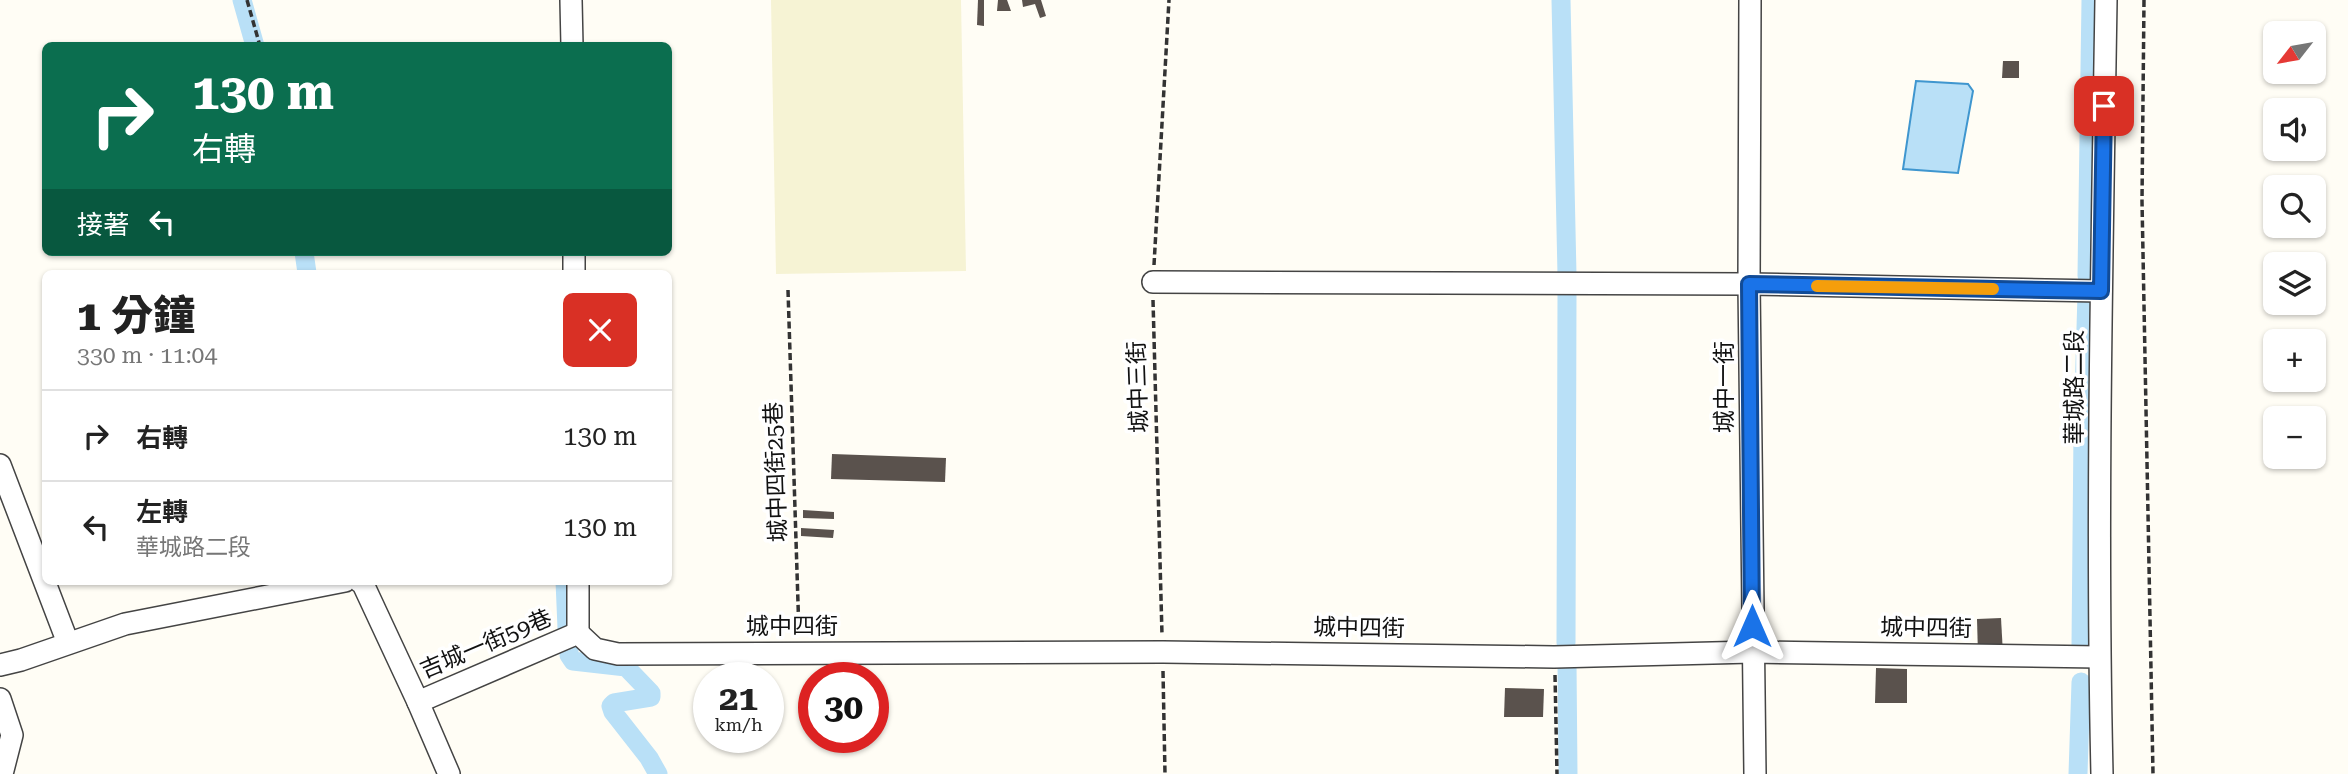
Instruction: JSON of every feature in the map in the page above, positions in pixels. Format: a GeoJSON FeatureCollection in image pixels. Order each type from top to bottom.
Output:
{"type":"FeatureCollection","features":[{"type":"Feature","properties":{"kind":"street"},"geometry":{"type":"LineString","coordinates":[[572,0],[572,42]]}},
{"type":"Feature","properties":{"kind":"street","name":"城中一街"},"geometry":{"type":"LineString","coordinates":[[1750,0],[1749,284],[1755,774]]}},
{"type":"Feature","properties":{"kind":"street","name":"華城路二段"},"geometry":{"type":"LineString","coordinates":[[2102,774],[2099,657],[2106,0]]}},
{"type":"Feature","properties":{"kind":"street"},"geometry":{"type":"LineString","coordinates":[[1153,282],[1749,284],[2101,291]]}},
{"type":"Feature","properties":{"kind":"street"},"geometry":{"type":"LineString","coordinates":[[0,465],[42,575]]}},
{"type":"Feature","properties":{"kind":"street"},"geometry":{"type":"LineString","coordinates":[[46,585],[68,643]]}},
{"type":"Feature","properties":{"kind":"street"},"geometry":{"type":"LineString","coordinates":[[0,665],[125,624],[325,585]]}},
{"type":"Feature","properties":{"kind":"street","name":"吉城一街59巷"},"geometry":{"type":"LineString","coordinates":[[363,585],[418,702],[578,633],[595,649],[618,654]]}},
{"type":"Feature","properties":{"kind":"street"},"geometry":{"type":"LineString","coordinates":[[578,585],[578,633]]}},
{"type":"Feature","properties":{"kind":"street","name":"城中四街"},"geometry":{"type":"LineString","coordinates":[[618,654],[1163,652],[1554,657],[1752,652],[2099,657]]}},
{"type":"Feature","properties":{"kind":"street"},"geometry":{"type":"LineString","coordinates":[[0,699],[12,735],[2,774]]}},
{"type":"Feature","properties":{"kind":"street"},"geometry":{"type":"LineString","coordinates":[[418,702],[449,774]]}},
{"type":"Feature","properties":{"kind":"path"},"geometry":{"type":"LineString","coordinates":[[247,0],[259,42]]}},
{"type":"Feature","properties":{"kind":"path","name":"城中三街"},"geometry":{"type":"LineString","coordinates":[[1165,774],[1153,282],[1169,0]]}},
{"type":"Feature","properties":{"kind":"path"},"geometry":{"type":"LineString","coordinates":[[2144,0],[2142,201],[2153,774]]}},
{"type":"Feature","properties":{"kind":"path","name":"城中四街25巷"},"geometry":{"type":"LineString","coordinates":[[788,290],[800,652]]}},
{"type":"Feature","properties":{"kind":"path"},"geometry":{"type":"LineString","coordinates":[[1554,657],[1557,774]]}},
{"type":"Feature","properties":{"kind":"shaded area"},"geometry":{"type":"Polygon","coordinates":[[[771,0],[961,0],[966,271],[776,274],[771,0]]]}},
{"type":"Feature","properties":{"kind":"water"},"geometry":{"type":"Polygon","coordinates":[[[1916,81],[1968,84],[1973,91],[1958,173],[1903,169],[1916,81]]]}},
{"type":"Feature","properties":{"kind":"building"},"geometry":{"type":"Polygon","coordinates":[[[978,0],[984,0],[984,26],[977,25],[978,0]]]}},
{"type":"Feature","properties":{"kind":"building"},"geometry":{"type":"Polygon","coordinates":[[[998,0],[1007,0],[1011,11],[997,11],[998,0]]]}},
{"type":"Feature","properties":{"kind":"building"},"geometry":{"type":"Polygon","coordinates":[[[1022,0],[1041,0],[1046,16],[1040,18],[1035,4],[1023,7],[1022,0]]]}},
{"type":"Feature","properties":{"kind":"building"},"geometry":{"type":"Polygon","coordinates":[[[2003,61],[2019,61],[2019,78],[2002,78],[2003,61]]]}},
{"type":"Feature","properties":{"kind":"building"},"geometry":{"type":"Polygon","coordinates":[[[832,454],[946,458],[945,482],[831,479],[832,454]]]}},
{"type":"Feature","properties":{"kind":"building"},"geometry":{"type":"Polygon","coordinates":[[[803,510],[834,512],[834,519],[803,518],[803,510]]]}},
{"type":"Feature","properties":{"kind":"building"},"geometry":{"type":"Polygon","coordinates":[[[801,528],[834,530],[833,538],[801,536],[801,528]]]}},
{"type":"Feature","properties":{"kind":"building"},"geometry":{"type":"Polygon","coordinates":[[[2001,618],[2003,654],[1978,655],[1977,619],[2001,618]]]}},
{"type":"Feature","properties":{"kind":"building"},"geometry":{"type":"Polygon","coordinates":[[[1876,668],[1907,669],[1907,703],[1875,703],[1876,668]]]}},
{"type":"Feature","properties":{"kind":"building"},"geometry":{"type":"Polygon","coordinates":[[[1505,688],[1544,689],[1543,717],[1504,717],[1505,688]]]}},
{"type":"Feature","properties":{"kind":"waterway"},"geometry":{"type":"LineString","coordinates":[[242,0],[254,42]]}},
{"type":"Feature","properties":{"kind":"waterway"},"geometry":{"type":"LineString","coordinates":[[1561,0],[1567,275]]}},
{"type":"Feature","properties":{"kind":"waterway"},"geometry":{"type":"LineString","coordinates":[[2087,276],[2091,0]]}},
{"type":"Feature","properties":{"kind":"waterway"},"geometry":{"type":"LineString","coordinates":[[305,256],[307,270]]}},
{"type":"Feature","properties":{"kind":"waterway"},"geometry":{"type":"LineString","coordinates":[[1566,643],[1567,294]]}},
{"type":"Feature","properties":{"kind":"waterway"},"geometry":{"type":"LineString","coordinates":[[2081,645],[2087,294]]}},
{"type":"Feature","properties":{"kind":"waterway"},"geometry":{"type":"LineString","coordinates":[[565,585],[567,628]]}},
{"type":"Feature","properties":{"kind":"waterway"},"geometry":{"type":"LineString","coordinates":[[569,647],[569,655],[573,661],[626,667],[651,693],[651,697],[614,703],[611,706],[658,774]]}},
{"type":"Feature","properties":{"kind":"waterway"},"geometry":{"type":"LineString","coordinates":[[1567,663],[1568,774]]}},
{"type":"Feature","properties":{"kind":"waterway"},"geometry":{"type":"LineString","coordinates":[[2078,774],[2081,682]]}},
{"type":"Feature","properties":{"kind":"slow traffic"},"geometry":{"type":"LineString","coordinates":[[1817,286],[1993,289]]}},
{"type":"Feature","properties":{"kind":"route"},"geometry":{"type":"LineString","coordinates":[[1752,626],[1749,284],[2101,291],[2104,106]]}}]}
